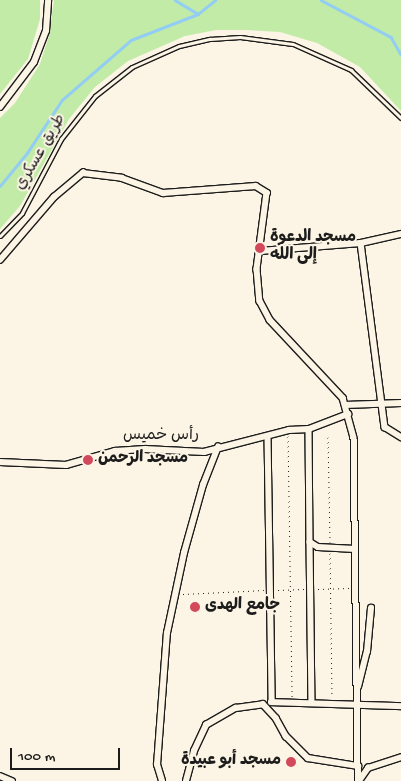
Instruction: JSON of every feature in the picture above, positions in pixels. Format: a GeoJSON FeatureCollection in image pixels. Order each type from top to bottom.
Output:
{"type":"FeatureCollection","features":[{"type":"Feature","properties":{"kind":"street"},"geometry":{"type":"LineString","coordinates":[[0,107],[34,62],[46,32],[48,0]]}},
{"type":"Feature","properties":{"kind":"street"},"geometry":{"type":"LineString","coordinates":[[0,260],[54,197],[83,173],[122,178],[163,193],[256,186],[263,188],[268,199],[256,286],[260,301],[270,320],[319,372],[345,405],[354,438],[356,704],[359,781]]}},
{"type":"Feature","properties":{"kind":"street"},"geometry":{"type":"LineString","coordinates":[[260,252],[360,243],[401,234]]}},
{"type":"Feature","properties":{"kind":"street"},"geometry":{"type":"LineString","coordinates":[[360,243],[385,427],[401,437]]}},
{"type":"Feature","properties":{"kind":"street"},"geometry":{"type":"LineString","coordinates":[[345,405],[401,403]]}},
{"type":"Feature","properties":{"kind":"street","name":"رأس خميس"},"geometry":{"type":"LineString","coordinates":[[0,462],[66,465],[115,451],[145,449],[204,452],[288,430],[309,429],[348,414]]}},
{"type":"Feature","properties":{"kind":"street"},"geometry":{"type":"LineString","coordinates":[[309,429],[312,703]]}},
{"type":"Feature","properties":{"kind":"street"},"geometry":{"type":"LineString","coordinates":[[268,436],[272,702]]}},
{"type":"Feature","properties":{"kind":"street"},"geometry":{"type":"LineString","coordinates":[[162,781],[157,765],[167,633],[184,553],[218,447]]}},
{"type":"Feature","properties":{"kind":"street"},"geometry":{"type":"LineString","coordinates":[[310,542],[330,548],[355,550]]}},
{"type":"Feature","properties":{"kind":"street"},"geometry":{"type":"LineString","coordinates":[[356,696],[367,652],[371,608]]}},
{"type":"Feature","properties":{"kind":"street"},"geometry":{"type":"LineString","coordinates":[[186,781],[194,751],[206,724],[236,708],[272,702],[401,706]]}},
{"type":"Feature","properties":{"kind":"street"},"geometry":{"type":"LineString","coordinates":[[263,704],[276,718],[286,736],[308,758],[358,766]]}},
{"type":"Feature","properties":{"kind":"street"},"geometry":{"type":"LineString","coordinates":[[359,781],[368,768],[401,757]]}},
{"type":"Feature","properties":{"kind":"street"},"geometry":{"type":"LineString","coordinates":[[0,776],[12,781]]}},
{"type":"Feature","properties":{"kind":"lane","name":"طريق عسكري"},"geometry":{"type":"LineString","coordinates":[[0,236],[22,213],[61,139],[95,96],[132,67],[179,46],[210,39],[240,37],[293,44],[351,70],[401,118]]}},
{"type":"Feature","properties":{"kind":"path"},"geometry":{"type":"LineString","coordinates":[[288,430],[292,702]]}},
{"type":"Feature","properties":{"kind":"path"},"geometry":{"type":"LineString","coordinates":[[328,437],[332,703]]}},
{"type":"Feature","properties":{"kind":"green space"},"geometry":{"type":"Polygon","coordinates":[[[0,0],[40,0],[40,19],[28,59],[0,94],[0,0]]]}},
{"type":"Feature","properties":{"kind":"green space"},"geometry":{"type":"Polygon","coordinates":[[[54,0],[401,0],[401,111],[360,67],[317,43],[280,32],[246,30],[216,30],[185,36],[128,61],[95,87],[69,119],[20,206],[0,229],[0,118],[15,103],[40,64],[49,36],[54,0]]]}},
{"type":"Feature","properties":{"kind":"waterway"},"geometry":{"type":"LineString","coordinates":[[175,0],[198,14]]}},
{"type":"Feature","properties":{"kind":"waterway"},"geometry":{"type":"LineString","coordinates":[[0,186],[27,153],[62,100],[131,40],[198,14],[215,0]]}},
{"type":"Feature","properties":{"kind":"waterway"},"geometry":{"type":"LineString","coordinates":[[321,0],[391,37],[401,54]]}},
{"type":"Feature","properties":{"kind":"place","name":"مسجد الدعوة إلى الله"},"geometry":{"type":"Point","coordinates":[260,248]}},
{"type":"Feature","properties":{"kind":"place","name":"مسجد الرحمن"},"geometry":{"type":"Point","coordinates":[88,460]}},
{"type":"Feature","properties":{"kind":"place","name":"جامع الهدى"},"geometry":{"type":"Point","coordinates":[195,607]}},
{"type":"Feature","properties":{"kind":"place","name":"مسجد أبو عبيدة"},"geometry":{"type":"Point","coordinates":[291,762]}}]}
